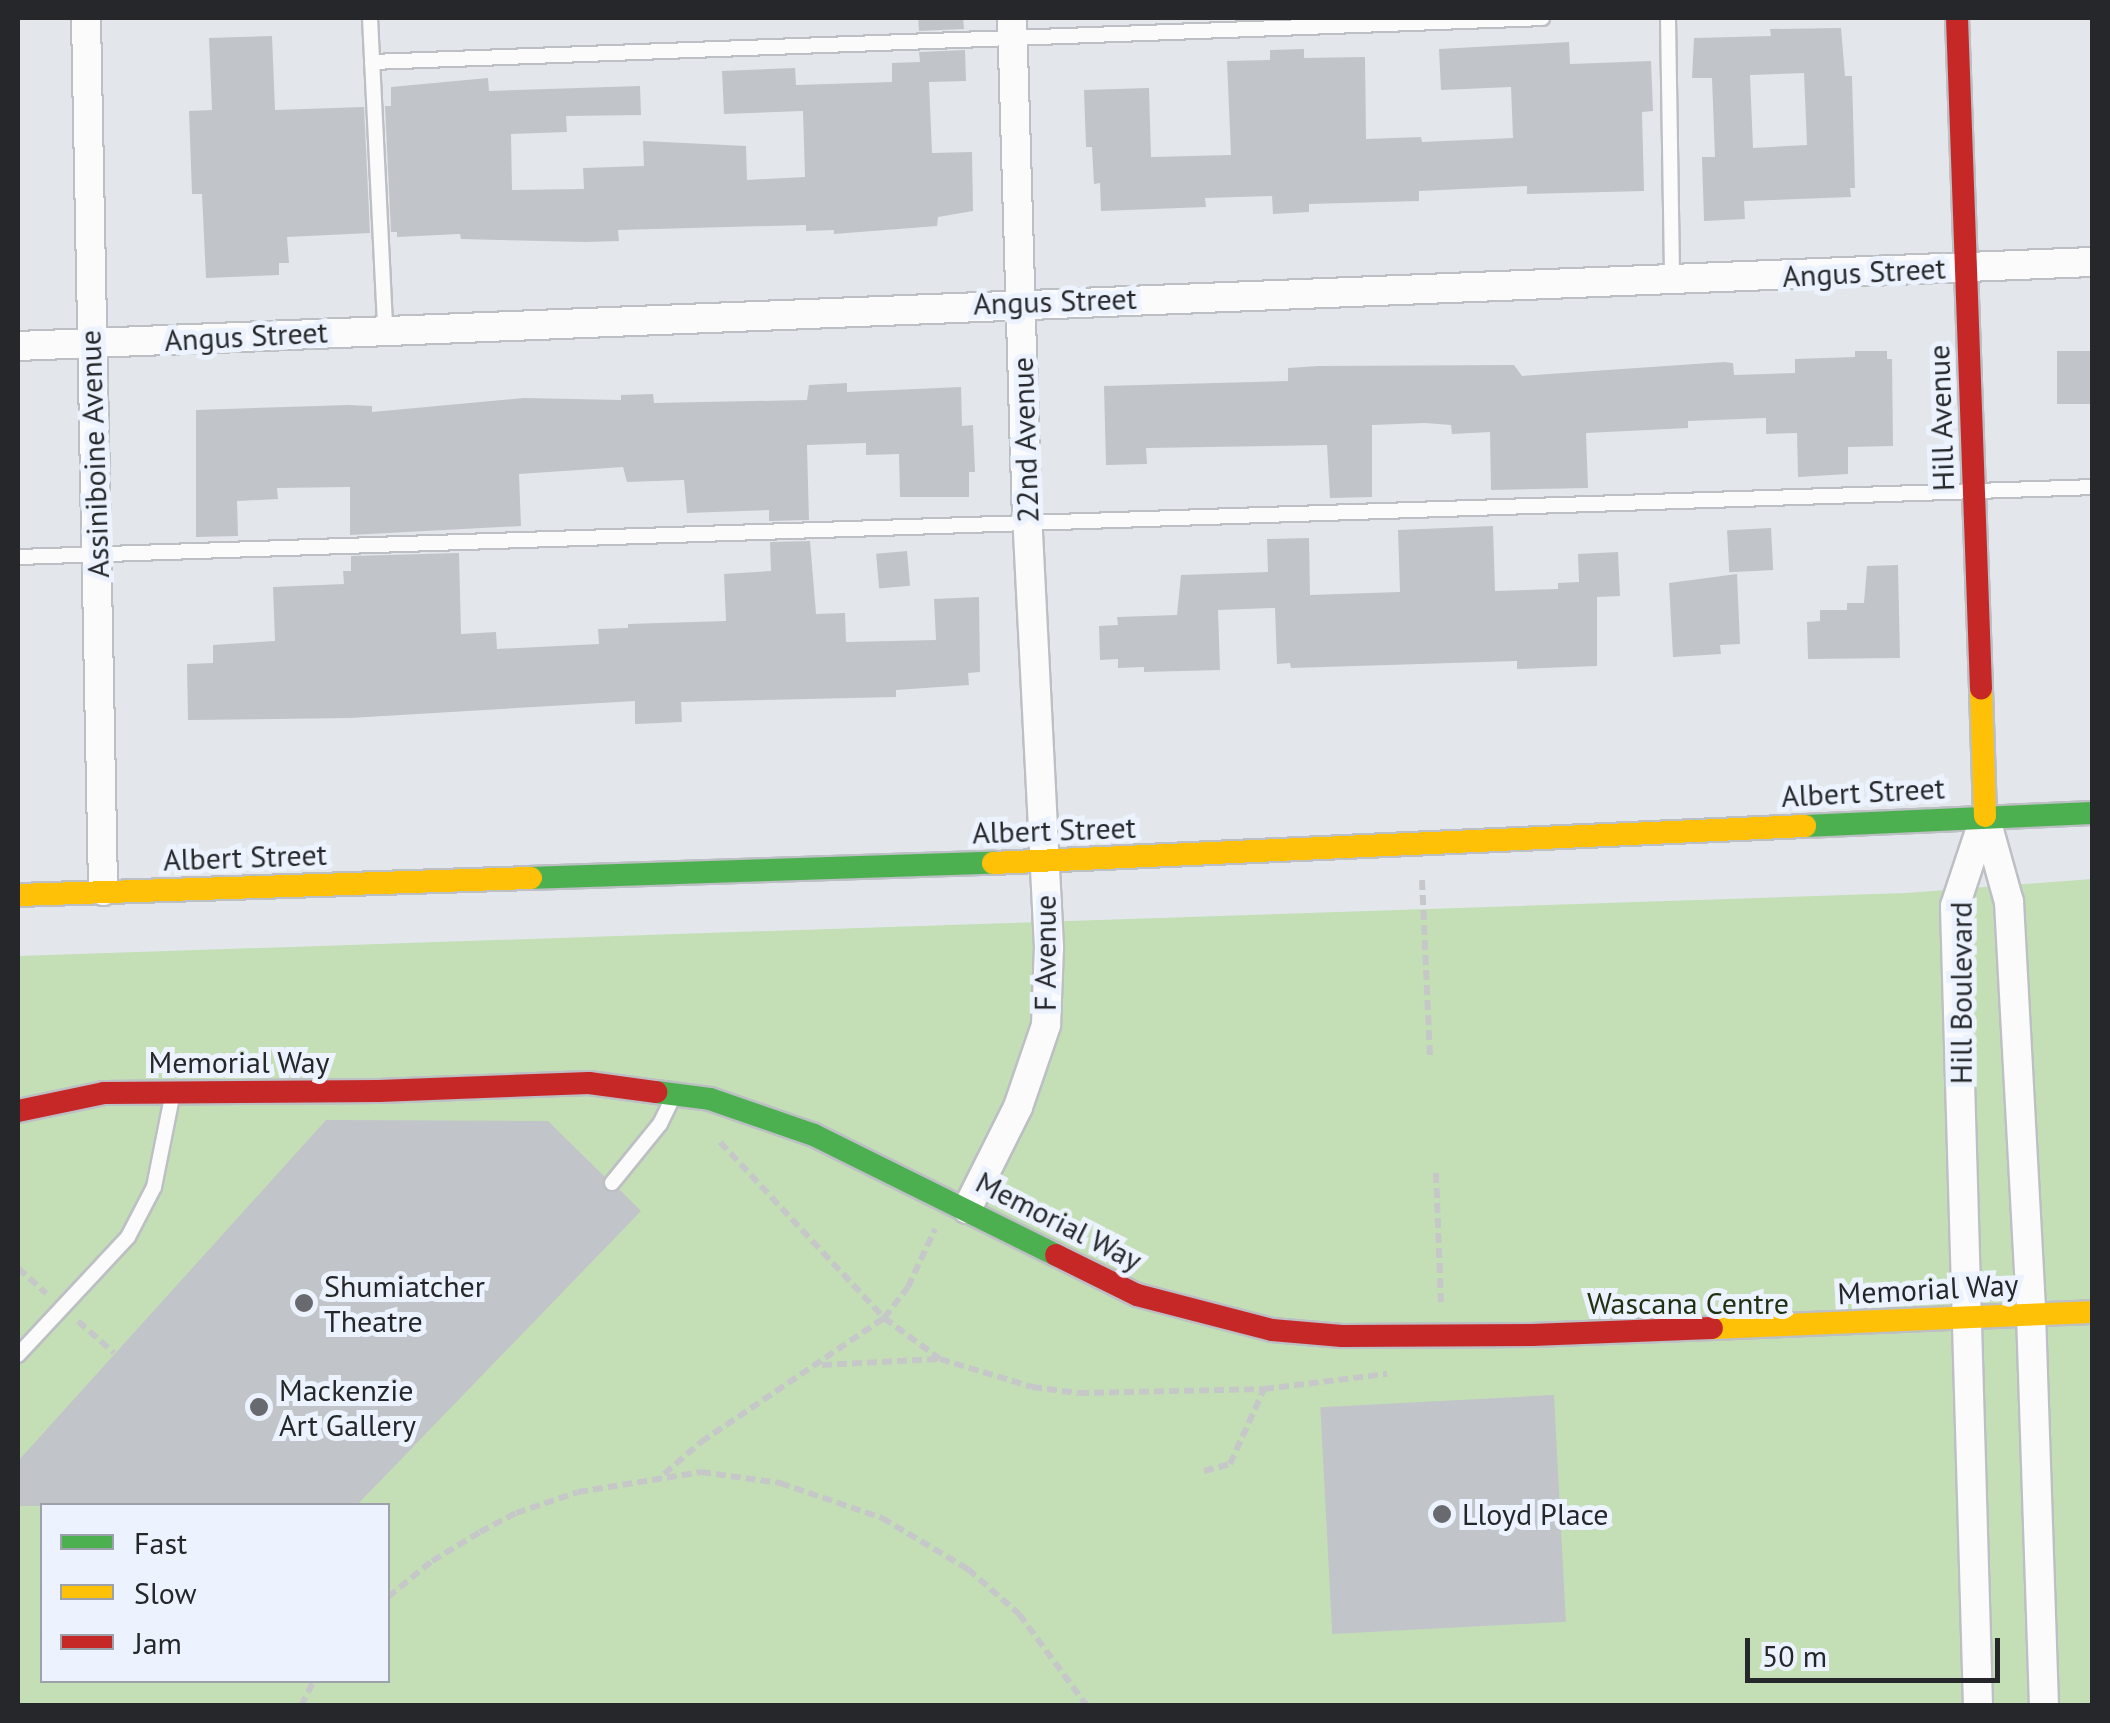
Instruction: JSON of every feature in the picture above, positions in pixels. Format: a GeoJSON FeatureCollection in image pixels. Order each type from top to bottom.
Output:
{"type":"FeatureCollection","features":[{"type":"Feature","properties":{"kind":"street","name":"Assiniboine Avenue"},"geometry":{"type":"LineString","coordinates":[[86,18],[104,891]]}},
{"type":"Feature","properties":{"kind":"street","name":"Hill Avenue"},"geometry":{"type":"LineString","coordinates":[[1957,18],[1985,816]]}},
{"type":"Feature","properties":{"kind":"street","name":"22nd Avenue"},"geometry":{"type":"LineString","coordinates":[[1012,27],[1027,520],[1044,861]]}},
{"type":"Feature","properties":{"kind":"street","name":"Angus Street"},"geometry":{"type":"LineString","coordinates":[[18,346],[1020,302],[1672,282],[2092,262]]}},
{"type":"Feature","properties":{"kind":"street","name":"Albert Street"},"geometry":{"type":"LineString","coordinates":[[18,895],[1044,861],[2092,813]]}},
{"type":"Feature","properties":{"kind":"street","name":"Hill Boulevard"},"geometry":{"type":"LineString","coordinates":[[1985,816],[2009,902],[2031,1314],[2044,1706]]}},
{"type":"Feature","properties":{"kind":"street","name":"Hill Boulevard"},"geometry":{"type":"LineString","coordinates":[[1978,1706],[1956,906],[1985,816]]}},
{"type":"Feature","properties":{"kind":"street","name":"F Avenue"},"geometry":{"type":"LineString","coordinates":[[958,1204],[1018,1107],[1046,1025],[1049,947],[1044,861]]}},
{"type":"Feature","properties":{"kind":"street","name":"Memorial Way"},"geometry":{"type":"LineString","coordinates":[[18,1111],[104,1093],[174,1091],[379,1091],[589,1083],[674,1094],[740,1108],[814,1134],[958,1204],[1080,1270],[1137,1294],[1272,1330],[1342,1336],[1514,1335],[2092,1312]]}},
{"type":"Feature","properties":{"kind":"lane"},"geometry":{"type":"LineString","coordinates":[[370,18],[385,328]]}},
{"type":"Feature","properties":{"kind":"lane"},"geometry":{"type":"LineString","coordinates":[[372,62],[1012,27],[1542,18]]}},
{"type":"Feature","properties":{"kind":"lane"},"geometry":{"type":"LineString","coordinates":[[1668,18],[1672,282]]}},
{"type":"Feature","properties":{"kind":"lane"},"geometry":{"type":"LineString","coordinates":[[18,556],[2092,487]]}},
{"type":"Feature","properties":{"kind":"lane"},"geometry":{"type":"LineString","coordinates":[[18,1355],[128,1237],[154,1187],[174,1091]]}},
{"type":"Feature","properties":{"kind":"lane"},"geometry":{"type":"LineString","coordinates":[[612,1182],[660,1124],[674,1094]]}},
{"type":"Feature","properties":{"kind":"path"},"geometry":{"type":"LineString","coordinates":[[1420,844],[1430,1057]]}},
{"type":"Feature","properties":{"kind":"path"},"geometry":{"type":"LineString","coordinates":[[663,1475],[702,1442],[884,1318],[958,1204]]}},
{"type":"Feature","properties":{"kind":"path"},"geometry":{"type":"LineString","coordinates":[[820,1365],[940,1359]]}},
{"type":"Feature","properties":{"kind":"path"},"geometry":{"type":"LineString","coordinates":[[1204,1472],[1230,1464],[1264,1389]]}},
{"type":"Feature","properties":{"kind":"path"},"geometry":{"type":"LineString","coordinates":[[390,1595],[432,1561],[516,1513],[578,1492],[663,1475],[701,1472],[780,1483],[882,1518],[968,1569],[1019,1614],[1064,1668],[1087,1706]]}},
{"type":"Feature","properties":{"kind":"path"},"geometry":{"type":"LineString","coordinates":[[300,1706],[312,1683]]}},
{"type":"Feature","properties":{"kind":"green space","name":"Wascana Centre"},"geometry":{"type":"Polygon","coordinates":[[[2092,879],[2092,1705],[18,1705],[18,956],[1906,893],[2092,879]]]}},
{"type":"Feature","properties":{"kind":"building"},"geometry":{"type":"Polygon","coordinates":[[[918,18],[963,18],[964,29],[919,31],[918,18]]]}},
{"type":"Feature","properties":{"kind":"building"},"geometry":{"type":"Polygon","coordinates":[[[1841,28],[1845,76],[1852,76],[1855,188],[1850,188],[1851,197],[1744,201],[1745,219],[1704,221],[1702,157],[1715,157],[1712,78],[1692,78],[1694,38],[1771,36],[1770,29],[1841,28]],[[1804,73],[1750,75],[1753,148],[1807,145],[1804,73]]]}},
{"type":"Feature","properties":{"kind":"building"},"geometry":{"type":"Polygon","coordinates":[[[272,36],[275,110],[364,107],[370,233],[287,237],[289,263],[279,263],[279,275],[206,278],[202,194],[192,194],[189,111],[212,110],[209,38],[272,36]]]}},
{"type":"Feature","properties":{"kind":"building"},"geometry":{"type":"Polygon","coordinates":[[[1569,42],[1570,64],[1651,61],[1653,111],[1642,112],[1644,191],[1527,194],[1527,186],[1419,191],[1419,201],[1309,204],[1309,212],[1273,214],[1272,196],[1205,198],[1206,207],[1101,211],[1100,183],[1094,184],[1092,147],[1086,147],[1084,90],[1149,88],[1151,157],[1231,155],[1227,61],[1270,60],[1270,50],[1304,49],[1304,58],[1365,57],[1366,139],[1421,137],[1422,142],[1513,138],[1511,87],[1441,90],[1439,49],[1569,42]]]}},
{"type":"Feature","properties":{"kind":"building"},"geometry":{"type":"Polygon","coordinates":[[[965,50],[966,81],[929,82],[932,153],[972,152],[973,211],[938,217],[937,226],[834,234],[834,230],[806,231],[806,225],[618,230],[619,241],[586,242],[461,239],[460,234],[397,237],[397,232],[391,232],[385,106],[391,106],[391,87],[488,78],[489,91],[640,86],[641,115],[566,116],[567,132],[511,134],[512,190],[584,189],[583,168],[644,166],[643,141],[746,146],[747,180],[805,177],[803,111],[724,114],[722,71],[795,68],[796,85],[892,82],[892,63],[920,62],[919,52],[965,50]]]}},
{"type":"Feature","properties":{"kind":"building"},"geometry":{"type":"Polygon","coordinates":[[[1855,351],[1887,351],[1887,359],[1892,359],[1893,446],[1848,447],[1848,474],[1798,477],[1797,433],[1766,434],[1766,418],[1688,421],[1688,428],[1586,433],[1588,488],[1491,490],[1490,432],[1452,434],[1451,425],[1425,423],[1372,425],[1372,497],[1330,498],[1327,445],[1146,448],[1147,464],[1106,465],[1104,386],[1288,381],[1288,368],[1318,366],[1514,365],[1522,376],[1724,362],[1733,363],[1734,375],[1795,373],[1795,359],[1855,357],[1855,351]]]}},
{"type":"Feature","properties":{"kind":"building"},"geometry":{"type":"Polygon","coordinates":[[[2057,351],[2092,351],[2092,404],[2057,404],[2057,351]]]}},
{"type":"Feature","properties":{"kind":"building"},"geometry":{"type":"Polygon","coordinates":[[[847,383],[847,392],[961,387],[962,426],[973,425],[975,472],[969,472],[969,497],[900,497],[899,454],[866,455],[866,443],[807,445],[809,520],[769,521],[769,510],[687,513],[684,480],[627,482],[623,467],[519,474],[521,526],[350,535],[350,487],[277,488],[278,499],[237,501],[238,536],[196,537],[196,410],[348,405],[372,406],[372,412],[524,398],[621,400],[621,395],[653,394],[654,403],[807,400],[809,385],[847,383]]]}},
{"type":"Feature","properties":{"kind":"building"},"geometry":{"type":"Polygon","coordinates":[[[1493,526],[1495,591],[1558,589],[1558,583],[1579,582],[1578,554],[1618,552],[1620,596],[1597,597],[1597,666],[1517,669],[1517,661],[1291,668],[1290,663],[1277,664],[1275,608],[1218,610],[1220,670],[1144,672],[1144,667],[1118,668],[1118,659],[1100,660],[1099,626],[1118,625],[1117,617],[1177,615],[1181,575],[1268,572],[1267,539],[1309,538],[1310,595],[1400,592],[1398,530],[1493,526]]]}},
{"type":"Feature","properties":{"kind":"building"},"geometry":{"type":"Polygon","coordinates":[[[1771,528],[1773,570],[1729,572],[1727,530],[1771,528]]]}},
{"type":"Feature","properties":{"kind":"building"},"geometry":{"type":"Polygon","coordinates":[[[810,541],[816,614],[845,613],[846,642],[936,640],[934,599],[979,597],[980,672],[968,673],[969,685],[896,690],[896,697],[681,702],[682,722],[635,724],[635,701],[350,718],[188,720],[187,664],[213,663],[213,645],[275,641],[273,587],[344,584],[343,571],[351,571],[351,556],[459,553],[461,634],[496,632],[497,649],[599,644],[598,629],[628,628],[628,624],[726,621],[724,574],[771,571],[770,542],[810,541]]]}},
{"type":"Feature","properties":{"kind":"building"},"geometry":{"type":"Polygon","coordinates":[[[907,551],[910,586],[879,589],[876,554],[907,551]]]}},
{"type":"Feature","properties":{"kind":"building"},"geometry":{"type":"Polygon","coordinates":[[[1898,565],[1900,658],[1808,659],[1807,622],[1820,621],[1820,610],[1847,610],[1847,603],[1864,603],[1867,566],[1898,565]]]}},
{"type":"Feature","properties":{"kind":"building"},"geometry":{"type":"Polygon","coordinates":[[[1737,574],[1740,644],[1720,645],[1721,654],[1673,657],[1669,583],[1737,574]]]}},
{"type":"Feature","properties":{"kind":"building","name":"Mackenzie Art Gallery"},"geometry":{"type":"Polygon","coordinates":[[[326,1120],[548,1121],[604,1176],[605,1191],[620,1190],[641,1211],[359,1503],[18,1506],[18,1461],[326,1120]]]}},
{"type":"Feature","properties":{"kind":"building","name":"Lloyd Place"},"geometry":{"type":"Polygon","coordinates":[[[1554,1395],[1566,1622],[1332,1634],[1320,1407],[1554,1395]]]}},
{"type":"Feature","properties":{"kind":"traffic: fast"},"geometry":{"type":"LineString","coordinates":[[1805,826],[2092,813]]}},
{"type":"Feature","properties":{"kind":"traffic: fast"},"geometry":{"type":"LineString","coordinates":[[531,878],[993,863]]}},
{"type":"Feature","properties":{"kind":"traffic: fast"},"geometry":{"type":"LineString","coordinates":[[656,1092],[710,1099],[814,1135],[1056,1255]]}},
{"type":"Feature","properties":{"kind":"traffic: slow"},"geometry":{"type":"LineString","coordinates":[[1981,689],[1985,816]]}},
{"type":"Feature","properties":{"kind":"traffic: slow"},"geometry":{"type":"LineString","coordinates":[[993,863],[1805,826]]}},
{"type":"Feature","properties":{"kind":"traffic: slow"},"geometry":{"type":"LineString","coordinates":[[18,895],[531,878]]}},
{"type":"Feature","properties":{"kind":"traffic: slow"},"geometry":{"type":"LineString","coordinates":[[1712,1328],[2092,1312]]}},
{"type":"Feature","properties":{"kind":"traffic: jam"},"geometry":{"type":"LineString","coordinates":[[1957,18],[1981,689]]}},
{"type":"Feature","properties":{"kind":"traffic: jam"},"geometry":{"type":"LineString","coordinates":[[18,1111],[104,1093],[379,1091],[589,1083],[656,1092]]}},
{"type":"Feature","properties":{"kind":"traffic: jam"},"geometry":{"type":"LineString","coordinates":[[1056,1255],[1137,1295],[1272,1330],[1342,1336],[1532,1335],[1712,1328]]}},
{"type":"Feature","properties":{"kind":"place","name":"Shumiatcher Theatre"},"geometry":{"type":"Point","coordinates":[304,1303]}},
{"type":"Feature","properties":{"kind":"place","name":"Mackenzie Art Gallery"},"geometry":{"type":"Point","coordinates":[259,1407]}},
{"type":"Feature","properties":{"kind":"place","name":"Lloyd Place"},"geometry":{"type":"Point","coordinates":[1442,1514]}}]}
